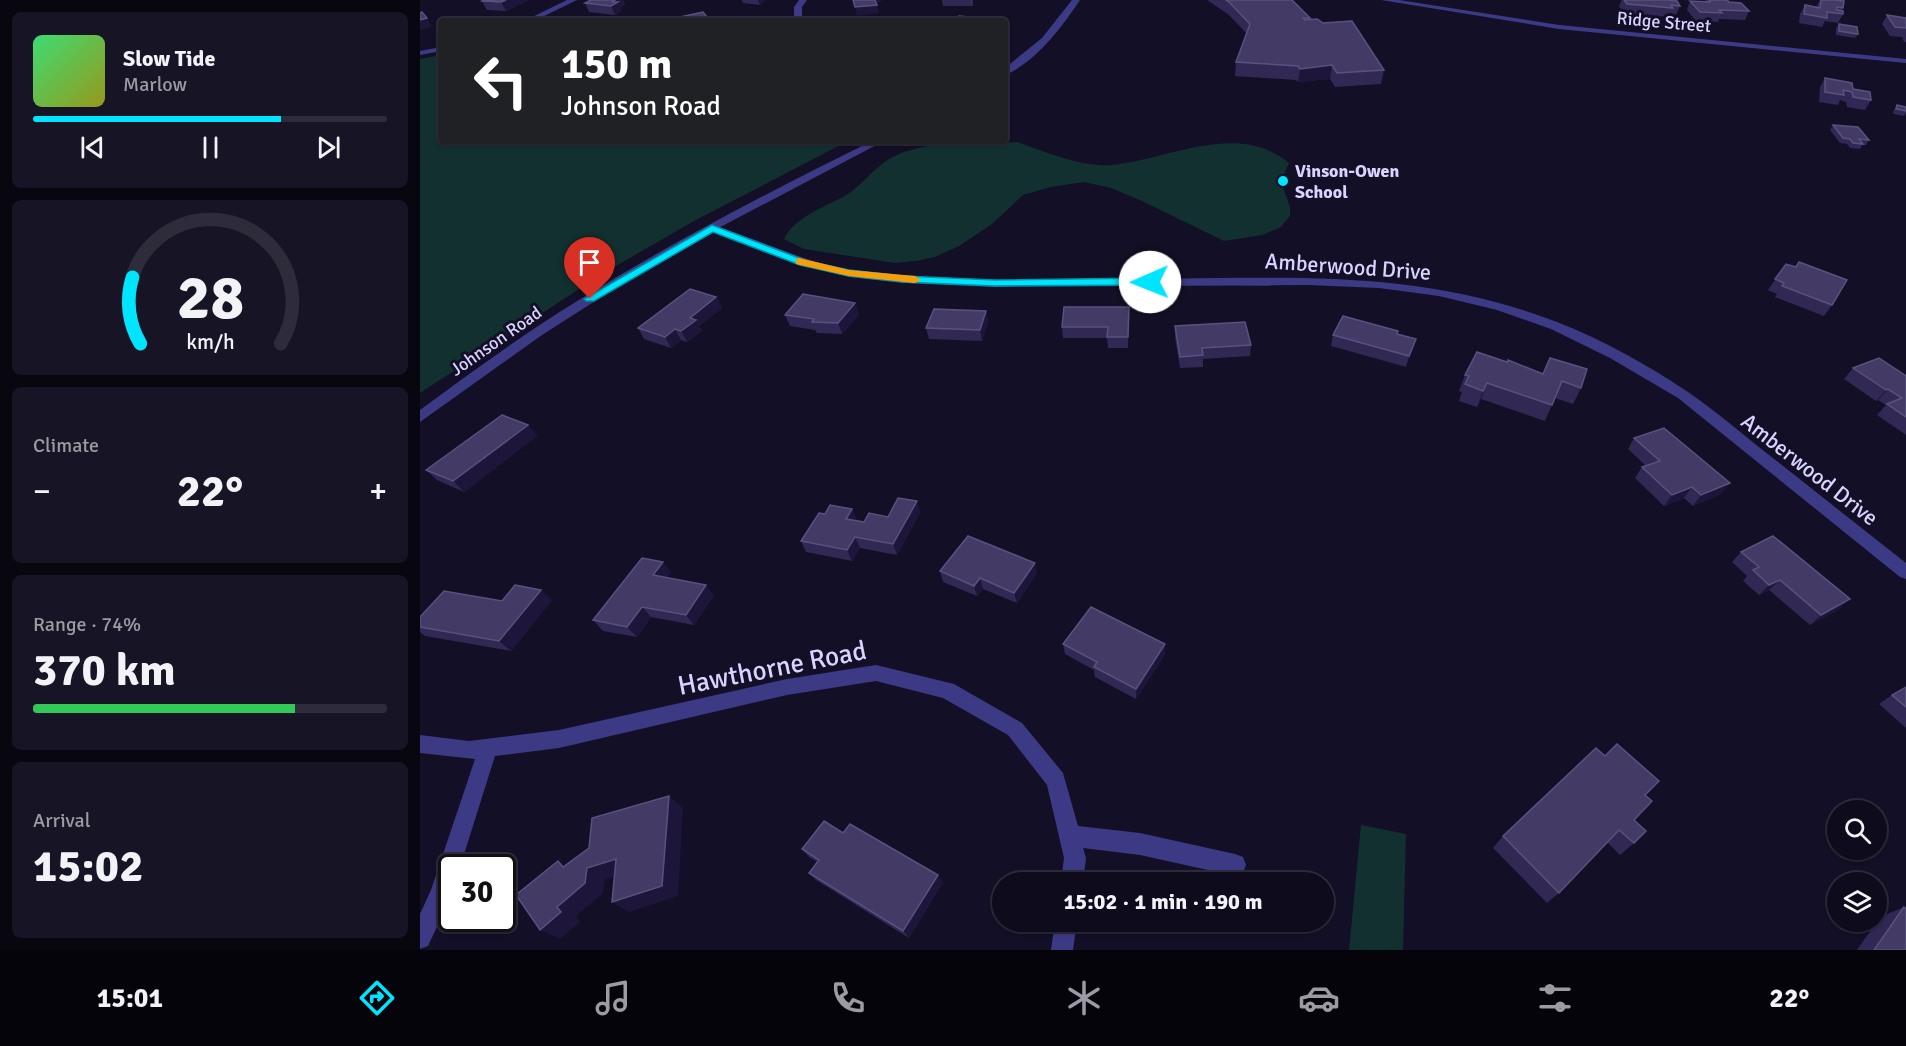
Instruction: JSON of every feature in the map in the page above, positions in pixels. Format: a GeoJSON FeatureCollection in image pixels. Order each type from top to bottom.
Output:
{"type":"FeatureCollection","features":[{"type":"Feature","properties":{"kind":"street"},"geometry":{"type":"LineString","coordinates":[[534,18],[573,0]]}},
{"type":"Feature","properties":{"kind":"street"},"geometry":{"type":"LineString","coordinates":[[798,16],[798,7],[803,0]]}},
{"type":"Feature","properties":{"kind":"street"},"geometry":{"type":"LineString","coordinates":[[1008,70],[1021,62],[1064,20],[1076,0]]}},
{"type":"Feature","properties":{"kind":"street","name":"Ridge Street"},"geometry":{"type":"LineString","coordinates":[[1385,0],[1550,26],[1772,46],[1906,61]]}},
{"type":"Feature","properties":{"kind":"street"},"geometry":{"type":"LineString","coordinates":[[420,53],[438,50]]}},
{"type":"Feature","properties":{"kind":"street","name":"Johnson Road"},"geometry":{"type":"LineString","coordinates":[[420,417],[538,332],[625,277],[712,228],[873,144]]}},
{"type":"Feature","properties":{"kind":"street","name":"Amberwood Drive"},"geometry":{"type":"LineString","coordinates":[[712,228],[804,263],[849,273],[903,279],[995,283],[1275,281],[1367,283],[1439,292],[1502,308],[1555,326],[1615,355],[1683,395],[1906,572]]}},
{"type":"Feature","properties":{"kind":"street","name":"Hawthorne Road"},"geometry":{"type":"LineString","coordinates":[[420,744],[469,750],[559,739],[787,687],[876,673],[947,690],[1015,729],[1056,780],[1075,858],[1073,872]]}},
{"type":"Feature","properties":{"kind":"street"},"geometry":{"type":"LineString","coordinates":[[420,938],[441,894],[488,748]]}},
{"type":"Feature","properties":{"kind":"street"},"geometry":{"type":"LineString","coordinates":[[1070,836],[1140,844],[1235,865]]}},
{"type":"Feature","properties":{"kind":"street"},"geometry":{"type":"LineString","coordinates":[[1062,950],[1064,932]]}},
{"type":"Feature","properties":{"kind":"green space"},"geometry":{"type":"Polygon","coordinates":[[[438,56],[438,144],[842,144],[694,221],[602,274],[420,393],[420,59],[438,56]]]}},
{"type":"Feature","properties":{"kind":"green space"},"geometry":{"type":"Polygon","coordinates":[[[1017,142],[1063,158],[1099,165],[1133,162],[1202,146],[1225,143],[1248,144],[1269,151],[1289,163],[1281,182],[1290,207],[1290,216],[1281,227],[1262,235],[1224,241],[1142,201],[1111,188],[1084,182],[1051,187],[1023,195],[992,224],[959,246],[935,257],[916,261],[895,263],[804,249],[784,239],[794,225],[802,219],[843,197],[883,163],[903,152],[935,145],[1017,142]]]}},
{"type":"Feature","properties":{"kind":"green space"},"geometry":{"type":"Polygon","coordinates":[[[1361,825],[1406,834],[1403,950],[1349,950],[1361,825]]]}},
{"type":"Feature","properties":{"kind":"building"},"geometry":{"type":"Polygon","coordinates":[[[484,0],[506,0],[482,1],[484,0]]]}},
{"type":"Feature","properties":{"kind":"building"},"geometry":{"type":"Polygon","coordinates":[[[591,0],[618,2],[611,6],[585,3],[591,0]]]}},
{"type":"Feature","properties":{"kind":"building"},"geometry":{"type":"Polygon","coordinates":[[[853,0],[875,0],[877,5],[855,7],[853,0]]]}},
{"type":"Feature","properties":{"kind":"building"},"geometry":{"type":"Polygon","coordinates":[[[1226,0],[1292,0],[1310,18],[1303,18],[1305,20],[1317,19],[1323,23],[1352,21],[1384,70],[1337,73],[1332,65],[1300,69],[1298,66],[1236,62],[1250,24],[1226,0]]]}},
{"type":"Feature","properties":{"kind":"building"},"geometry":{"type":"Polygon","coordinates":[[[1624,0],[1668,0],[1677,1],[1680,6],[1671,5],[1673,8],[1627,4],[1624,0]]]}},
{"type":"Feature","properties":{"kind":"building"},"geometry":{"type":"Polygon","coordinates":[[[1709,0],[1741,3],[1749,11],[1700,12],[1690,1],[1710,2],[1709,0]]]}},
{"type":"Feature","properties":{"kind":"building"},"geometry":{"type":"Polygon","coordinates":[[[1821,0],[1844,1],[1843,8],[1837,7],[1837,10],[1843,11],[1843,14],[1827,12],[1827,18],[1804,14],[1805,5],[1820,8],[1821,0]]]}},
{"type":"Feature","properties":{"kind":"building"},"geometry":{"type":"Polygon","coordinates":[[[422,12],[427,18],[420,20],[420,13],[422,12]]]}},
{"type":"Feature","properties":{"kind":"building"},"geometry":{"type":"Polygon","coordinates":[[[703,12],[708,18],[675,18],[703,12]]]}},
{"type":"Feature","properties":{"kind":"building"},"geometry":{"type":"Polygon","coordinates":[[[1887,15],[1906,18],[1906,28],[1895,27],[1887,15]]]}},
{"type":"Feature","properties":{"kind":"building"},"geometry":{"type":"Polygon","coordinates":[[[1839,24],[1857,27],[1858,34],[1839,31],[1839,24]]]}},
{"type":"Feature","properties":{"kind":"building"},"geometry":{"type":"Polygon","coordinates":[[[1825,78],[1852,83],[1853,89],[1870,92],[1871,100],[1853,97],[1852,92],[1843,90],[1844,95],[1825,92],[1825,78]]]}},
{"type":"Feature","properties":{"kind":"building"},"geometry":{"type":"Polygon","coordinates":[[[1897,105],[1906,107],[1906,111],[1896,109],[1897,105]]]}},
{"type":"Feature","properties":{"kind":"building"},"geometry":{"type":"Polygon","coordinates":[[[1833,125],[1858,127],[1869,140],[1859,139],[1863,144],[1853,143],[1850,139],[1843,138],[1833,125]]]}},
{"type":"Feature","properties":{"kind":"building"},"geometry":{"type":"Polygon","coordinates":[[[1799,262],[1847,280],[1832,305],[1782,286],[1784,283],[1775,279],[1786,264],[1796,267],[1799,262]]]}},
{"type":"Feature","properties":{"kind":"building"},"geometry":{"type":"Polygon","coordinates":[[[690,289],[716,297],[690,318],[696,320],[681,331],[675,329],[665,337],[638,328],[690,289]]]}},
{"type":"Feature","properties":{"kind":"building"},"geometry":{"type":"Polygon","coordinates":[[[803,294],[855,303],[838,323],[812,322],[814,319],[785,315],[803,294]]]}},
{"type":"Feature","properties":{"kind":"building"},"geometry":{"type":"Polygon","coordinates":[[[1064,307],[1129,307],[1128,337],[1107,337],[1108,327],[1062,327],[1064,307]]]}},
{"type":"Feature","properties":{"kind":"building"},"geometry":{"type":"Polygon","coordinates":[[[934,309],[986,311],[980,330],[926,328],[934,309]]]}},
{"type":"Feature","properties":{"kind":"building"},"geometry":{"type":"Polygon","coordinates":[[[1343,316],[1398,331],[1397,334],[1416,339],[1409,356],[1333,335],[1343,316]]]}},
{"type":"Feature","properties":{"kind":"building"},"geometry":{"type":"Polygon","coordinates":[[[1245,322],[1251,345],[1202,348],[1203,355],[1180,357],[1175,326],[1245,322]]]}},
{"type":"Feature","properties":{"kind":"building"},"geometry":{"type":"Polygon","coordinates":[[[1477,352],[1507,362],[1508,360],[1543,374],[1550,358],[1587,369],[1581,388],[1562,381],[1552,405],[1487,383],[1483,391],[1465,384],[1469,376],[1465,375],[1477,352]]]}},
{"type":"Feature","properties":{"kind":"building"},"geometry":{"type":"Polygon","coordinates":[[[1879,358],[1906,376],[1906,417],[1887,404],[1902,398],[1853,368],[1879,358]]]}},
{"type":"Feature","properties":{"kind":"building"},"geometry":{"type":"Polygon","coordinates":[[[502,415],[528,425],[453,481],[426,470],[502,415]]]}},
{"type":"Feature","properties":{"kind":"building"},"geometry":{"type":"Polygon","coordinates":[[[1664,428],[1730,483],[1701,495],[1692,487],[1672,495],[1642,467],[1660,461],[1634,438],[1664,428]]]}},
{"type":"Feature","properties":{"kind":"building"},"geometry":{"type":"Polygon","coordinates":[[[898,498],[917,501],[893,544],[855,537],[847,550],[801,541],[819,513],[825,514],[830,505],[852,509],[846,519],[864,522],[869,513],[888,517],[898,498]]]}},
{"type":"Feature","properties":{"kind":"building"},"geometry":{"type":"Polygon","coordinates":[[[968,536],[1035,563],[1014,593],[980,578],[974,586],[940,571],[968,536]]]}},
{"type":"Feature","properties":{"kind":"building"},"geometry":{"type":"Polygon","coordinates":[[[1773,536],[1850,599],[1821,615],[1780,580],[1769,585],[1753,570],[1759,567],[1741,552],[1773,536]]]}},
{"type":"Feature","properties":{"kind":"building"},"geometry":{"type":"Polygon","coordinates":[[[642,558],[663,562],[653,575],[706,585],[686,615],[642,607],[627,627],[593,620],[642,558]]]}},
{"type":"Feature","properties":{"kind":"building"},"geometry":{"type":"Polygon","coordinates":[[[515,585],[541,590],[499,641],[420,627],[420,617],[444,591],[502,601],[515,585]]]}},
{"type":"Feature","properties":{"kind":"building"},"geometry":{"type":"Polygon","coordinates":[[[1091,607],[1165,644],[1136,689],[1094,667],[1097,662],[1063,644],[1091,607]]]}},
{"type":"Feature","properties":{"kind":"building"},"geometry":{"type":"Polygon","coordinates":[[[1906,687],[1906,707],[1892,695],[1906,687]]]}},
{"type":"Feature","properties":{"kind":"building"},"geometry":{"type":"Polygon","coordinates":[[[1617,744],[1659,781],[1645,795],[1652,801],[1634,820],[1646,831],[1634,843],[1619,830],[1559,893],[1503,836],[1596,748],[1605,756],[1617,744]]]}},
{"type":"Feature","properties":{"kind":"building"},"geometry":{"type":"Polygon","coordinates":[[[669,796],[662,886],[612,902],[616,859],[587,868],[585,883],[557,907],[561,912],[540,930],[516,895],[558,861],[563,867],[589,848],[592,818],[669,796]]]}},
{"type":"Feature","properties":{"kind":"building"},"geometry":{"type":"Polygon","coordinates":[[[824,821],[843,833],[850,824],[938,875],[903,931],[809,873],[819,860],[802,849],[824,821]]]}},
{"type":"Feature","properties":{"kind":"building"},"geometry":{"type":"Polygon","coordinates":[[[1904,907],[1906,909],[1906,950],[1874,950],[1904,907]]]}},
{"type":"Feature","properties":{"kind":"slow traffic"},"geometry":{"type":"LineString","coordinates":[[799,261],[849,273],[915,280]]}},
{"type":"Feature","properties":{"kind":"place","name":"Vinson-Owen School"},"geometry":{"type":"Point","coordinates":[1283,181]}},
{"type":"Feature","properties":{"kind":"route"},"geometry":{"type":"LineString","coordinates":[[590,299],[712,228],[804,263],[849,273],[903,279],[995,283],[1150,282]]}}]}
